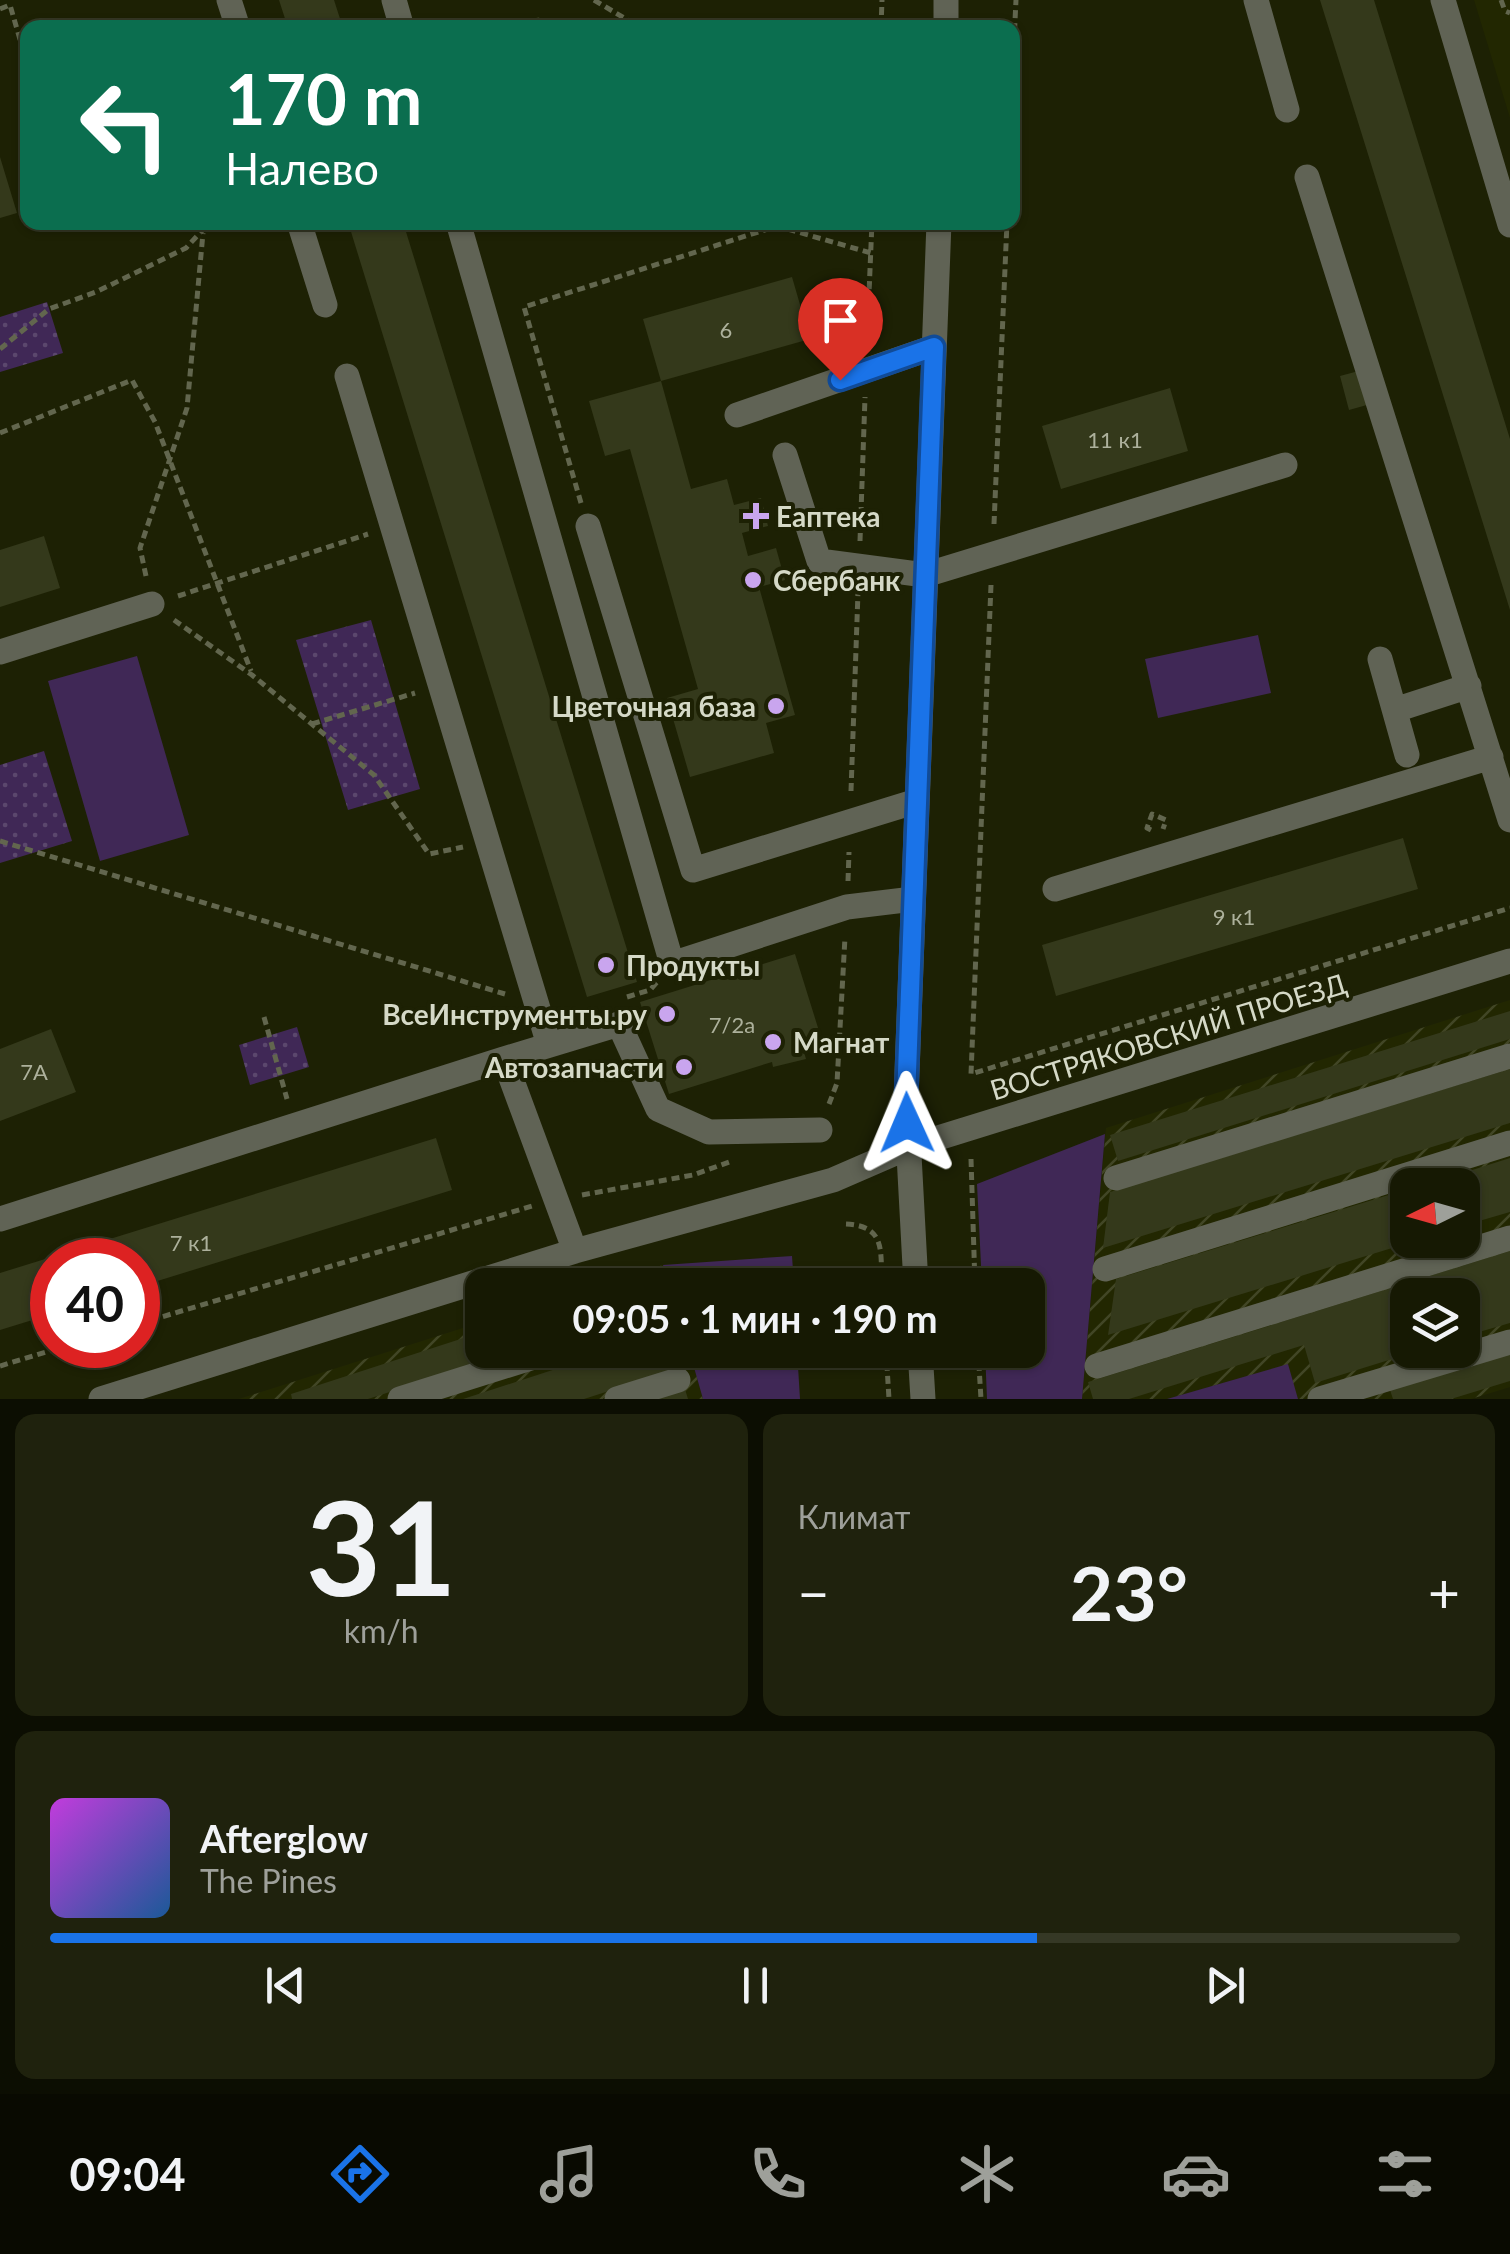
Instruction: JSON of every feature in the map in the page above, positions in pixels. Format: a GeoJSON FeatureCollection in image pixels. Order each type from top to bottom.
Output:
{"type":"FeatureCollection","features":[{"type":"Feature","properties":{"kind":"street"},"geometry":{"type":"LineString","coordinates":[[1256,0],[1287,110]]}},
{"type":"Feature","properties":{"kind":"street"},"geometry":{"type":"LineString","coordinates":[[1442,0],[1510,226]]}},
{"type":"Feature","properties":{"kind":"street"},"geometry":{"type":"LineString","coordinates":[[1307,177],[1510,820]]}},
{"type":"Feature","properties":{"kind":"street"},"geometry":{"type":"LineString","coordinates":[[303,230],[326,305]]}},
{"type":"Feature","properties":{"kind":"street"},"geometry":{"type":"LineString","coordinates":[[460,230],[672,964],[847,907],[913,898]]}},
{"type":"Feature","properties":{"kind":"street"},"geometry":{"type":"LineString","coordinates":[[915,1268],[906,1099],[939,230]]}},
{"type":"Feature","properties":{"kind":"street"},"geometry":{"type":"LineString","coordinates":[[737,416],[934,347]]}},
{"type":"Feature","properties":{"kind":"street"},"geometry":{"type":"LineString","coordinates":[[347,376],[550,1045]]}},
{"type":"Feature","properties":{"kind":"street"},"geometry":{"type":"LineString","coordinates":[[784,455],[819,561],[926,576],[1285,465]]}},
{"type":"Feature","properties":{"kind":"street"},"geometry":{"type":"LineString","coordinates":[[588,526],[693,870],[917,801]]}},
{"type":"Feature","properties":{"kind":"street"},"geometry":{"type":"LineString","coordinates":[[0,652],[152,604]]}},
{"type":"Feature","properties":{"kind":"street"},"geometry":{"type":"LineString","coordinates":[[1380,659],[1407,755]]}},
{"type":"Feature","properties":{"kind":"street"},"geometry":{"type":"LineString","coordinates":[[1394,710],[1469,686]]}},
{"type":"Feature","properties":{"kind":"street"},"geometry":{"type":"LineString","coordinates":[[1055,888],[1491,758]]}},
{"type":"Feature","properties":{"kind":"street","name":"ВОСТРЯКОВСКИЙ ПРОЕЗД"},"geometry":{"type":"LineString","coordinates":[[101,1399],[575,1251],[834,1180],[909,1146],[1510,962]]}},
{"type":"Feature","properties":{"kind":"street"},"geometry":{"type":"LineString","coordinates":[[0,1219],[619,1024],[658,1108],[709,1132],[820,1130]]}},
{"type":"Feature","properties":{"kind":"street"},"geometry":{"type":"LineString","coordinates":[[1116,1178],[1510,1056]]}},
{"type":"Feature","properties":{"kind":"street"},"geometry":{"type":"LineString","coordinates":[[504,1059],[575,1251]]}},
{"type":"Feature","properties":{"kind":"street"},"geometry":{"type":"LineString","coordinates":[[1105,1269],[1510,1143]]}},
{"type":"Feature","properties":{"kind":"street"},"geometry":{"type":"LineString","coordinates":[[1096,1366],[1510,1238]]}},
{"type":"Feature","properties":{"kind":"street"},"geometry":{"type":"LineString","coordinates":[[1320,1399],[1510,1342]]}},
{"type":"Feature","properties":{"kind":"street"},"geometry":{"type":"LineString","coordinates":[[400,1399],[499,1368]]}},
{"type":"Feature","properties":{"kind":"street"},"geometry":{"type":"LineString","coordinates":[[921,1368],[923,1399]]}},
{"type":"Feature","properties":{"kind":"street"},"geometry":{"type":"LineString","coordinates":[[617,1399],[678,1380]]}},
{"type":"Feature","properties":{"kind":"path"},"geometry":{"type":"LineString","coordinates":[[594,0],[628,20]]}},
{"type":"Feature","properties":{"kind":"path"},"geometry":{"type":"LineString","coordinates":[[1501,0],[1510,13]]}},
{"type":"Feature","properties":{"kind":"path"},"geometry":{"type":"LineString","coordinates":[[0,8],[10,5],[20,39]]}},
{"type":"Feature","properties":{"kind":"path"},"geometry":{"type":"LineString","coordinates":[[0,349],[50,309],[167,259],[205,230]]}},
{"type":"Feature","properties":{"kind":"path"},"geometry":{"type":"LineString","coordinates":[[588,526],[524,307],[765,230]]}},
{"type":"Feature","properties":{"kind":"path"},"geometry":{"type":"LineString","coordinates":[[791,230],[871,253]]}},
{"type":"Feature","properties":{"kind":"path"},"geometry":{"type":"LineString","coordinates":[[837,1082],[872,230]]}},
{"type":"Feature","properties":{"kind":"path"},"geometry":{"type":"LineString","coordinates":[[1006,230],[971,1074],[1510,908]]}},
{"type":"Feature","properties":{"kind":"path"},"geometry":{"type":"LineString","coordinates":[[203,233],[187,408],[140,548],[152,604],[252,675],[374,775],[429,854],[487,842]]}},
{"type":"Feature","properties":{"kind":"path"},"geometry":{"type":"LineString","coordinates":[[0,433],[132,380],[154,422],[252,675]]}},
{"type":"Feature","properties":{"kind":"path"},"geometry":{"type":"LineString","coordinates":[[152,604],[392,526]]}},
{"type":"Feature","properties":{"kind":"path"},"geometry":{"type":"LineString","coordinates":[[312,724],[440,686]]}},
{"type":"Feature","properties":{"kind":"path"},"geometry":{"type":"LineString","coordinates":[[0,841],[536,1004]]}},
{"type":"Feature","properties":{"kind":"path"},"geometry":{"type":"LineString","coordinates":[[619,1024],[628,996],[650,990],[672,964]]}},
{"type":"Feature","properties":{"kind":"path"},"geometry":{"type":"LineString","coordinates":[[264,1017],[294,1126]]}},
{"type":"Feature","properties":{"kind":"path"},"geometry":{"type":"LineString","coordinates":[[160,1317],[554,1200],[693,1175],[748,1156]]}},
{"type":"Feature","properties":{"kind":"path"},"geometry":{"type":"LineString","coordinates":[[969,1160],[974,1268]]}},
{"type":"Feature","properties":{"kind":"path"},"geometry":{"type":"LineString","coordinates":[[846,1224],[872,1230],[880,1244],[881,1268]]}},
{"type":"Feature","properties":{"kind":"path"},"geometry":{"type":"LineString","coordinates":[[0,1366],[30,1357]]}},
{"type":"Feature","properties":{"kind":"path"},"geometry":{"type":"LineString","coordinates":[[887,1368],[888,1399]]}},
{"type":"Feature","properties":{"kind":"path"},"geometry":{"type":"LineString","coordinates":[[979,1368],[980,1399]]}},
{"type":"Feature","properties":{"kind":"shaded area"},"geometry":{"type":"Polygon","coordinates":[[[1474,0],[1510,0],[1510,118],[1474,0]]]}},
{"type":"Feature","properties":{"kind":"shaded area"},"geometry":{"type":"Polygon","coordinates":[[[47,302],[63,353],[0,372],[0,317],[47,302]]]}},
{"type":"Feature","properties":{"kind":"shaded area"},"geometry":{"type":"Polygon","coordinates":[[[371,620],[420,789],[348,810],[296,640],[371,620]]]}},
{"type":"Feature","properties":{"kind":"shaded area"},"geometry":{"type":"Polygon","coordinates":[[[1258,635],[1271,693],[1158,718],[1145,659],[1258,635]]]}},
{"type":"Feature","properties":{"kind":"shaded area"},"geometry":{"type":"Polygon","coordinates":[[[137,656],[189,835],[100,861],[48,681],[137,656]]]}},
{"type":"Feature","properties":{"kind":"shaded area"},"geometry":{"type":"Polygon","coordinates":[[[44,751],[72,841],[0,863],[0,765],[44,751]]]}},
{"type":"Feature","properties":{"kind":"shaded area"},"geometry":{"type":"Polygon","coordinates":[[[1510,1000],[1510,1387],[1471,1399],[1298,1399],[1287,1365],[1167,1399],[1082,1399],[1106,1128],[1510,1000]]]}},
{"type":"Feature","properties":{"kind":"shaded area"},"geometry":{"type":"Polygon","coordinates":[[[297,1027],[309,1067],[250,1085],[239,1045],[297,1027]]]}},
{"type":"Feature","properties":{"kind":"shaded area"},"geometry":{"type":"Polygon","coordinates":[[[1105,1134],[1082,1399],[987,1399],[986,1368],[1045,1368],[1045,1268],[981,1268],[977,1184],[1105,1134]]]}},
{"type":"Feature","properties":{"kind":"shaded area"},"geometry":{"type":"Polygon","coordinates":[[[792,1256],[793,1268],[664,1268],[663,1265],[792,1256]]]}},
{"type":"Feature","properties":{"kind":"shaded area"},"geometry":{"type":"Polygon","coordinates":[[[465,1327],[465,1368],[694,1368],[703,1399],[239,1399],[465,1327]]]}},
{"type":"Feature","properties":{"kind":"shaded area"},"geometry":{"type":"Polygon","coordinates":[[[1288,1364],[1298,1399],[1167,1399],[1288,1364]]]}},
{"type":"Feature","properties":{"kind":"shaded area"},"geometry":{"type":"Polygon","coordinates":[[[694,1368],[798,1368],[800,1399],[703,1399],[694,1368]]]}},
{"type":"Feature","properties":{"kind":"building"},"geometry":{"type":"Polygon","coordinates":[[[279,0],[334,0],[340,20],[285,20],[279,0]]]}},
{"type":"Feature","properties":{"kind":"building"},"geometry":{"type":"Polygon","coordinates":[[[1320,0],[1374,0],[1510,439],[1510,610],[1320,0]]]}},
{"type":"Feature","properties":{"kind":"building"},"geometry":{"type":"Polygon","coordinates":[[[0,157],[17,213],[0,218],[0,157]]]}},
{"type":"Feature","properties":{"kind":"building"},"geometry":{"type":"Polygon","coordinates":[[[350,230],[405,230],[637,982],[587,997],[350,230]]]}},
{"type":"Feature","properties":{"kind":"building"},"geometry":{"type":"Polygon","coordinates":[[[792,277],[810,339],[661,381],[643,319],[792,277]]]}},
{"type":"Feature","properties":{"kind":"building"},"geometry":{"type":"Polygon","coordinates":[[[1366,369],[1374,403],[1349,410],[1340,376],[1366,369]]]}},
{"type":"Feature","properties":{"kind":"building"},"geometry":{"type":"Polygon","coordinates":[[[661,381],[691,489],[727,479],[734,505],[761,498],[768,526],[742,533],[748,556],[776,548],[785,580],[759,587],[795,715],[766,723],[774,753],[690,777],[667,698],[698,689],[630,449],[605,456],[589,401],[661,381]]]}},
{"type":"Feature","properties":{"kind":"building"},"geometry":{"type":"Polygon","coordinates":[[[1170,388],[1188,451],[1061,489],[1042,426],[1170,388]]]}},
{"type":"Feature","properties":{"kind":"building"},"geometry":{"type":"Polygon","coordinates":[[[44,536],[60,588],[0,607],[0,550],[44,536]]]}},
{"type":"Feature","properties":{"kind":"building"},"geometry":{"type":"Polygon","coordinates":[[[1403,838],[1418,889],[1056,996],[1042,945],[1403,838]]]}},
{"type":"Feature","properties":{"kind":"building"},"geometry":{"type":"Polygon","coordinates":[[[795,954],[824,1047],[804,1052],[806,1059],[773,1067],[772,1062],[669,1094],[640,1002],[795,954]]]}},
{"type":"Feature","properties":{"kind":"building"},"geometry":{"type":"Polygon","coordinates":[[[1510,1011],[1510,1039],[1118,1161],[1110,1135],[1510,1011]]]}},
{"type":"Feature","properties":{"kind":"building"},"geometry":{"type":"Polygon","coordinates":[[[51,1029],[76,1092],[0,1121],[0,1049],[51,1029]]]}},
{"type":"Feature","properties":{"kind":"building"},"geometry":{"type":"Polygon","coordinates":[[[1510,1069],[1510,1123],[1103,1248],[1110,1192],[1510,1069]]]}},
{"type":"Feature","properties":{"kind":"building"},"geometry":{"type":"Polygon","coordinates":[[[436,1138],[452,1190],[160,1280],[160,1238],[113,1238],[436,1138]]]}},
{"type":"Feature","properties":{"kind":"building"},"geometry":{"type":"Polygon","coordinates":[[[1510,1158],[1510,1212],[1480,1221],[1479,1168],[1510,1158]]]}},
{"type":"Feature","properties":{"kind":"building"},"geometry":{"type":"Polygon","coordinates":[[[1390,1195],[1390,1249],[1108,1335],[1116,1279],[1390,1195]]]}},
{"type":"Feature","properties":{"kind":"building"},"geometry":{"type":"Polygon","coordinates":[[[1510,1251],[1510,1323],[1480,1332],[1480,1278],[1423,1278],[1510,1251]]]}},
{"type":"Feature","properties":{"kind":"building"},"geometry":{"type":"Polygon","coordinates":[[[30,1264],[30,1321],[0,1330],[0,1273],[30,1264]]]}},
{"type":"Feature","properties":{"kind":"building"},"geometry":{"type":"Polygon","coordinates":[[[1390,1288],[1390,1360],[1315,1383],[1304,1345],[1129,1399],[1093,1399],[1088,1382],[1390,1288]]]}},
{"type":"Feature","properties":{"kind":"building"},"geometry":{"type":"Polygon","coordinates":[[[465,1338],[465,1368],[368,1399],[292,1399],[291,1394],[465,1338]]]}},
{"type":"Feature","properties":{"kind":"building"},"geometry":{"type":"Polygon","coordinates":[[[1510,1352],[1510,1381],[1451,1399],[1393,1399],[1390,1390],[1459,1368],[1480,1368],[1480,1362],[1510,1352]]]}},
{"type":"Feature","properties":{"kind":"building"},"geometry":{"type":"Polygon","coordinates":[[[559,1368],[681,1368],[584,1399],[463,1399],[559,1368]]]}},
{"type":"Feature","properties":{"kind":"building"},"geometry":{"type":"Polygon","coordinates":[[[684,1386],[688,1399],[646,1399],[684,1386]]]}},
{"type":"Feature","properties":{"kind":"place","name":"Еаптека"},"geometry":{"type":"Point","coordinates":[756,516]}},
{"type":"Feature","properties":{"kind":"place","name":"Сбербанк"},"geometry":{"type":"Point","coordinates":[753,580]}},
{"type":"Feature","properties":{"kind":"place","name":"Цветочная база"},"geometry":{"type":"Point","coordinates":[776,706]}},
{"type":"Feature","properties":{"kind":"place","name":"Продукты"},"geometry":{"type":"Point","coordinates":[606,965]}},
{"type":"Feature","properties":{"kind":"place","name":"ВсеИнструменты.ру"},"geometry":{"type":"Point","coordinates":[667,1014]}},
{"type":"Feature","properties":{"kind":"place","name":"Магнат"},"geometry":{"type":"Point","coordinates":[773,1042]}},
{"type":"Feature","properties":{"kind":"place","name":"Автозапчасти"},"geometry":{"type":"Point","coordinates":[684,1067]}},
{"type":"Feature","properties":{"kind":"route"},"geometry":{"type":"LineString","coordinates":[[840,380],[934,347],[907,1123]]}}]}
